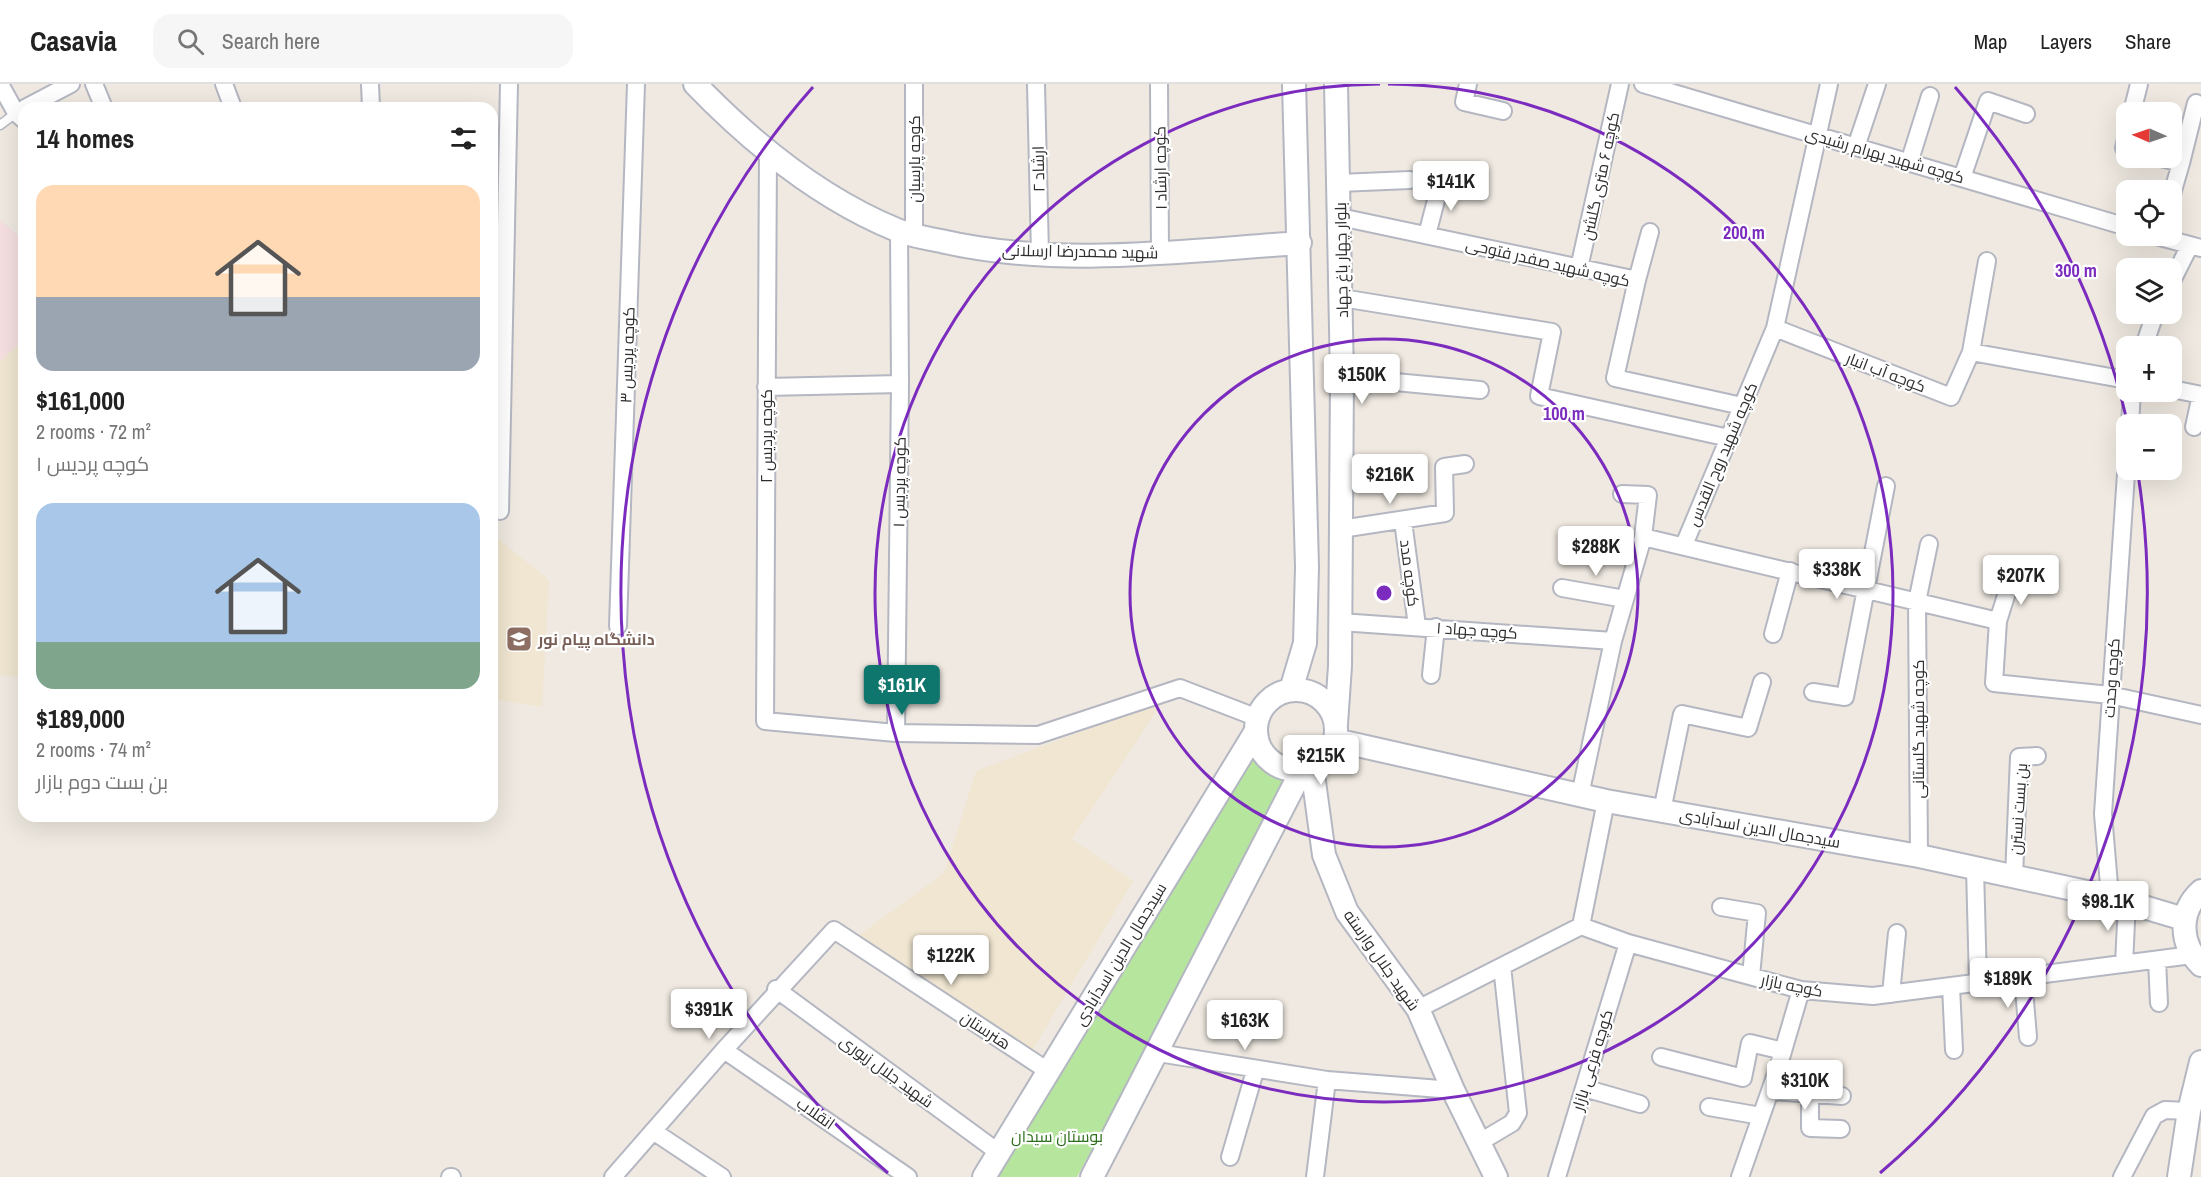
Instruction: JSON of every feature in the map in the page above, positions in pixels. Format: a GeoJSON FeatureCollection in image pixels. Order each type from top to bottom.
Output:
{"type":"FeatureCollection","features":[{"type":"Feature","properties":{"kind":"street"},"geometry":{"type":"LineString","coordinates":[[0,84],[18,107]]}},
{"type":"Feature","properties":{"kind":"street"},"geometry":{"type":"LineString","coordinates":[[40,102],[71,84]]}},
{"type":"Feature","properties":{"kind":"street"},"geometry":{"type":"LineString","coordinates":[[94,84],[102,102]]}},
{"type":"Feature","properties":{"kind":"street"},"geometry":{"type":"LineString","coordinates":[[224,84],[231,102]]}},
{"type":"Feature","properties":{"kind":"street"},"geometry":{"type":"LineString","coordinates":[[370,84],[371,102]]}},
{"type":"Feature","properties":{"kind":"street"},"geometry":{"type":"LineString","coordinates":[[498,301],[499,197],[509,84]]}},
{"type":"Feature","properties":{"kind":"street","name":"کوچه پردیس ۳"},"geometry":{"type":"LineString","coordinates":[[618,626],[636,84]]}},
{"type":"Feature","properties":{"kind":"street","name":"شهید محمدرضا ارسلانی"},"geometry":{"type":"LineString","coordinates":[[695,84],[768,151],[845,204],[906,233],[975,249],[1040,254],[1160,253],[1300,243]]}},
{"type":"Feature","properties":{"kind":"street","name":"کوچه پارسیان"},"geometry":{"type":"LineString","coordinates":[[906,233],[914,84]]}},
{"type":"Feature","properties":{"kind":"street","name":"ارشاد ۲"},"geometry":{"type":"LineString","coordinates":[[1036,84],[1040,254]]}},
{"type":"Feature","properties":{"kind":"street","name":"کوچه ارشاد ۱"},"geometry":{"type":"LineString","coordinates":[[1159,84],[1160,253]]}},
{"type":"Feature","properties":{"kind":"street"},"geometry":{"type":"LineString","coordinates":[[1292,690],[1305,643],[1307,567],[1294,84]]}},
{"type":"Feature","properties":{"kind":"street","name":"بلوار چهار باغ جهاد"},"geometry":{"type":"LineString","coordinates":[[1336,84],[1342,298],[1340,622],[1336,732]]}},
{"type":"Feature","properties":{"kind":"street"},"geometry":{"type":"LineString","coordinates":[[1468,84],[1464,102],[1503,111]]}},
{"type":"Feature","properties":{"kind":"street","name":"کوچه ۶ متری گلشن"},"geometry":{"type":"LineString","coordinates":[[1579,268],[1620,84]]}},
{"type":"Feature","properties":{"kind":"street","name":"کوچه شهید بهرام رشیدی"},"geometry":{"type":"LineString","coordinates":[[1643,84],[1683,90],[1818,136],[2116,224]]}},
{"type":"Feature","properties":{"kind":"street","name":"کوچه شهید روح القدس"},"geometry":{"type":"LineString","coordinates":[[1643,537],[1684,544],[1729,438],[1774,328],[1829,84]]}},
{"type":"Feature","properties":{"kind":"street"},"geometry":{"type":"LineString","coordinates":[[1856,147],[1877,84]]}},
{"type":"Feature","properties":{"kind":"street"},"geometry":{"type":"LineString","coordinates":[[2134,102],[2139,84]]}},
{"type":"Feature","properties":{"kind":"street"},"geometry":{"type":"LineString","coordinates":[[1909,163],[1930,96]]}},
{"type":"Feature","properties":{"kind":"street"},"geometry":{"type":"LineString","coordinates":[[1962,178],[1988,101],[2026,114]]}},
{"type":"Feature","properties":{"kind":"street"},"geometry":{"type":"LineString","coordinates":[[2182,159],[2196,103]]}},
{"type":"Feature","properties":{"kind":"street","name":"کوچه پردیس ۲"},"geometry":{"type":"LineString","coordinates":[[768,151],[765,721],[896,733]]}},
{"type":"Feature","properties":{"kind":"street"},"geometry":{"type":"LineString","coordinates":[[1339,183],[1410,180]]}},
{"type":"Feature","properties":{"kind":"street"},"geometry":{"type":"LineString","coordinates":[[1427,236],[1440,181]]}},
{"type":"Feature","properties":{"kind":"street","name":"کوچه شهید صفدر فتوحی"},"geometry":{"type":"LineString","coordinates":[[1340,217],[1637,280],[1615,378],[1742,406]]}},
{"type":"Feature","properties":{"kind":"street"},"geometry":{"type":"LineString","coordinates":[[1637,280],[1650,232]]}},
{"type":"Feature","properties":{"kind":"street","name":"کوچه پردیس ۱"},"geometry":{"type":"LineString","coordinates":[[896,733],[900,384],[906,233]]}},
{"type":"Feature","properties":{"kind":"street"},"geometry":{"type":"LineString","coordinates":[[2182,267],[2196,247]]}},
{"type":"Feature","properties":{"kind":"street","name":"کوچه آب انبار"},"geometry":{"type":"LineString","coordinates":[[1774,328],[1951,397],[1971,352],[1987,261]]}},
{"type":"Feature","properties":{"kind":"street"},"geometry":{"type":"LineString","coordinates":[[1342,298],[1552,332],[1539,396],[1729,438]]}},
{"type":"Feature","properties":{"kind":"street"},"geometry":{"type":"LineString","coordinates":[[1971,352],[2116,378]]}},
{"type":"Feature","properties":{"kind":"street"},"geometry":{"type":"LineString","coordinates":[[1342,377],[1479,390]]}},
{"type":"Feature","properties":{"kind":"street"},"geometry":{"type":"LineString","coordinates":[[766,387],[900,384]]}},
{"type":"Feature","properties":{"kind":"street"},"geometry":{"type":"LineString","coordinates":[[2182,391],[2201,395],[2194,427]]}},
{"type":"Feature","properties":{"kind":"street"},"geometry":{"type":"LineString","coordinates":[[1341,530],[1445,513],[1444,467],[1465,464]]}},
{"type":"Feature","properties":{"kind":"street","name":"کوچه وحدت"},"geometry":{"type":"LineString","coordinates":[[2124,964],[2118,900],[2103,814],[2125,480]]}},
{"type":"Feature","properties":{"kind":"street"},"geometry":{"type":"LineString","coordinates":[[1813,692],[1845,697],[1864,589],[1886,486]]}},
{"type":"Feature","properties":{"kind":"street"},"geometry":{"type":"LineString","coordinates":[[1580,795],[1613,641],[1643,537],[1648,495],[1622,494]]}},
{"type":"Feature","properties":{"kind":"street","name":"کوچه مدد"},"geometry":{"type":"LineString","coordinates":[[1403,521],[1416,626]]}},
{"type":"Feature","properties":{"kind":"street"},"geometry":{"type":"LineString","coordinates":[[1684,544],[1998,621]]}},
{"type":"Feature","properties":{"kind":"street","name":"کوچه شهید گلستانی"},"geometry":{"type":"LineString","coordinates":[[1919,856],[1917,602],[1929,544]]}},
{"type":"Feature","properties":{"kind":"street"},"geometry":{"type":"LineString","coordinates":[[1773,634],[1790,571]]}},
{"type":"Feature","properties":{"kind":"street"},"geometry":{"type":"LineString","coordinates":[[2011,580],[1998,621],[1994,683],[2110,695],[2201,715]]}},
{"type":"Feature","properties":{"kind":"street"},"geometry":{"type":"LineString","coordinates":[[1562,588],[1625,599]]}},
{"type":"Feature","properties":{"kind":"street","name":"کوچه جهاد ۱"},"geometry":{"type":"LineString","coordinates":[[1340,622],[1613,641]]}},
{"type":"Feature","properties":{"kind":"street"},"geometry":{"type":"LineString","coordinates":[[1431,675],[1436,627]]}},
{"type":"Feature","properties":{"kind":"street"},"geometry":{"type":"LineString","coordinates":[[1662,811],[1682,714],[1748,728],[1762,682]]}},
{"type":"Feature","properties":{"kind":"street"},"geometry":{"type":"LineString","coordinates":[[896,733],[1038,735],[1180,688],[1257,724]]}},
{"type":"Feature","properties":{"kind":"street"},"geometry":{"type":"LineString","coordinates":[[1092,1177],[1307,769],[1329,754],[1336,732],[1329,707],[1316,694],[1292,690],[1270,699],[1257,724],[1262,750],[1276,765],[1289,770],[1307,769]]}},
{"type":"Feature","properties":{"kind":"street","name":"سیدجمال الدین اسدآبادی"},"geometry":{"type":"LineString","coordinates":[[984,1177],[1257,724]]}},
{"type":"Feature","properties":{"kind":"street","name":"سیدجمال الدین اسدآبادی"},"geometry":{"type":"LineString","coordinates":[[1336,732],[1606,801],[1919,856],[2118,900],[2184,919]]}},
{"type":"Feature","properties":{"kind":"street","name":"بن بست نسترن"},"geometry":{"type":"LineString","coordinates":[[2014,877],[2019,757],[2037,756]]}},
{"type":"Feature","properties":{"kind":"street","name":"شهید جلال وارسته"},"geometry":{"type":"LineString","coordinates":[[1307,769],[1324,855],[1347,912],[1418,1009],[1453,1090],[1496,1177]]}},
{"type":"Feature","properties":{"kind":"street"},"geometry":{"type":"LineString","coordinates":[[1418,1009],[1581,926],[1606,801]]}},
{"type":"Feature","properties":{"kind":"street"},"geometry":{"type":"LineString","coordinates":[[1975,868],[1978,983]]}},
{"type":"Feature","properties":{"kind":"street"},"geometry":{"type":"LineString","coordinates":[[2196,960],[2186,944],[2184,919],[2190,905],[2201,891]]}},
{"type":"Feature","properties":{"kind":"street"},"geometry":{"type":"LineString","coordinates":[[1721,907],[1757,913],[1751,976]]}},
{"type":"Feature","properties":{"kind":"street","name":"کوچه بازار"},"geometry":{"type":"LineString","coordinates":[[1581,926],[1628,943],[1801,990],[1873,996],[2157,960],[2196,960]]}},
{"type":"Feature","properties":{"kind":"street","name":"هنرستان"},"geometry":{"type":"LineString","coordinates":[[777,990],[834,930],[1048,1071]]}},
{"type":"Feature","properties":{"kind":"street"},"geometry":{"type":"LineString","coordinates":[[1890,994],[1898,933]]}},
{"type":"Feature","properties":{"kind":"street","name":"کوچه فرعی بازار"},"geometry":{"type":"LineString","coordinates":[[1557,1177],[1628,943]]}},
{"type":"Feature","properties":{"kind":"street"},"geometry":{"type":"LineString","coordinates":[[2157,960],[2159,1003]]}},
{"type":"Feature","properties":{"kind":"street"},"geometry":{"type":"LineString","coordinates":[[1480,1142],[1512,1123],[1518,1113],[1502,966]]}},
{"type":"Feature","properties":{"kind":"street"},"geometry":{"type":"LineString","coordinates":[[2023,977],[2028,1037]]}},
{"type":"Feature","properties":{"kind":"street"},"geometry":{"type":"LineString","coordinates":[[1951,986],[1954,1050]]}},
{"type":"Feature","properties":{"kind":"street"},"geometry":{"type":"LineString","coordinates":[[613,1177],[777,990]]}},
{"type":"Feature","properties":{"kind":"street","name":"شهید جلال زیوری"},"geometry":{"type":"LineString","coordinates":[[777,990],[998,1152]]}},
{"type":"Feature","properties":{"kind":"street"},"geometry":{"type":"LineString","coordinates":[[1740,1177],[1770,1091],[1801,990]]}},
{"type":"Feature","properties":{"kind":"street"},"geometry":{"type":"LineString","coordinates":[[1661,1057],[1743,1077],[1750,1043],[1783,1051]]}},
{"type":"Feature","properties":{"kind":"street","name":"انقلاب"},"geometry":{"type":"LineString","coordinates":[[724,1050],[908,1177]]}},
{"type":"Feature","properties":{"kind":"street"},"geometry":{"type":"LineString","coordinates":[[1158,1053],[1255,1071],[1327,1080],[1453,1090]]}},
{"type":"Feature","properties":{"kind":"street"},"geometry":{"type":"LineString","coordinates":[[2179,1177],[2201,1062]]}},
{"type":"Feature","properties":{"kind":"street"},"geometry":{"type":"LineString","coordinates":[[1230,1157],[1255,1071]]}},
{"type":"Feature","properties":{"kind":"street"},"geometry":{"type":"LineString","coordinates":[[1315,1177],[1327,1080]]}},
{"type":"Feature","properties":{"kind":"street"},"geometry":{"type":"LineString","coordinates":[[1584,1088],[1640,1104]]}},
{"type":"Feature","properties":{"kind":"street"},"geometry":{"type":"LineString","coordinates":[[1770,1091],[1842,1096]]}},
{"type":"Feature","properties":{"kind":"street"},"geometry":{"type":"LineString","coordinates":[[1810,1094],[1810,1128],[1841,1129]]}},
{"type":"Feature","properties":{"kind":"street"},"geometry":{"type":"LineString","coordinates":[[2122,1177],[2154,1116],[2194,1099]]}},
{"type":"Feature","properties":{"kind":"street"},"geometry":{"type":"LineString","coordinates":[[1709,1107],[1761,1116]]}},
{"type":"Feature","properties":{"kind":"street"},"geometry":{"type":"LineString","coordinates":[[653,1131],[700,1171],[722,1177]]}},
{"type":"Feature","properties":{"kind":"lane"},"geometry":{"type":"LineString","coordinates":[[0,125],[18,114]]}},
{"type":"Feature","properties":{"kind":"shaded area"},"geometry":{"type":"Polygon","coordinates":[[[0,220],[18,235],[18,344],[0,361],[0,220]]]}},
{"type":"Feature","properties":{"kind":"shaded area"},"geometry":{"type":"Polygon","coordinates":[[[18,344],[18,677],[0,675],[0,361],[18,344]]]}},
{"type":"Feature","properties":{"kind":"shaded area","name":"دانشگاه پیام نور"},"geometry":{"type":"Polygon","coordinates":[[[498,539],[549,580],[542,707],[498,700],[498,539]]]}},
{"type":"Feature","properties":{"kind":"shaded area"},"geometry":{"type":"Polygon","coordinates":[[[1163,701],[1072,839],[1133,881],[1032,1051],[858,936],[944,873],[976,771],[1163,701]]]}},
{"type":"Feature","properties":{"kind":"green space","name":"بوستان سیدان"},"geometry":{"type":"Polygon","coordinates":[[[1252,745],[1258,758],[1267,768],[1293,778],[1077,1177],[988,1177],[1252,745]]]}},
{"type":"Feature","properties":{"kind":"place","name":"دانشگاه پیام نور"},"geometry":{"type":"Point","coordinates":[519,639]}}]}
